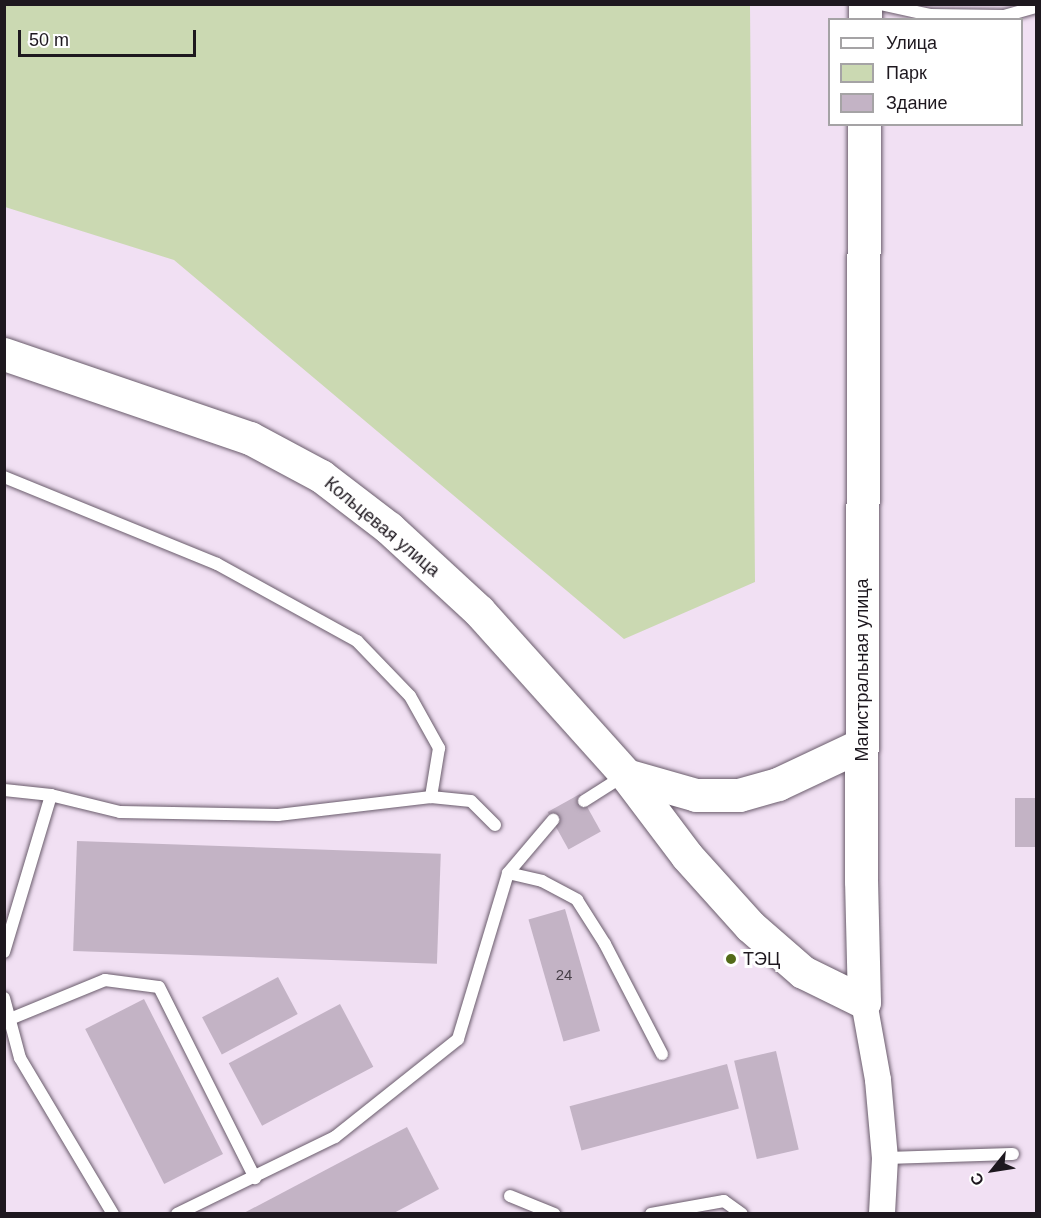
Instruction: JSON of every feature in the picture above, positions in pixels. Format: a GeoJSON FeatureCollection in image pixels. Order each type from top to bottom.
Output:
{"type":"FeatureCollection","features":[{"type":"Feature","properties":{"kind":"street","name":"Магистральная улица"},"geometry":{"type":"LineString","coordinates":[[864,126],[861,745],[864,1002],[878,1080],[885,1158],[882,1214]]}},
{"type":"Feature","properties":{"kind":"street","name":"Кольцевая улица"},"geometry":{"type":"LineString","coordinates":[[4,354],[250,438],[321,476],[389,528],[479,611],[626,775],[687,856],[750,926],[803,972],[864,1002]]}},
{"type":"Feature","properties":{"kind":"street"},"geometry":{"type":"LineString","coordinates":[[626,775],[696,795],[739,795],[778,784],[861,745]]}},
{"type":"Feature","properties":{"kind":"lane"},"geometry":{"type":"LineString","coordinates":[[880,4],[930,15],[1004,16],[1036,7]]}},
{"type":"Feature","properties":{"kind":"lane"},"geometry":{"type":"LineString","coordinates":[[4,477],[217,564],[357,641],[410,696],[439,748],[431,797]]}},
{"type":"Feature","properties":{"kind":"lane"},"geometry":{"type":"LineString","coordinates":[[584,801],[626,775]]}},
{"type":"Feature","properties":{"kind":"lane"},"geometry":{"type":"LineString","coordinates":[[4,790],[51,795],[120,812],[278,815],[431,797],[471,801],[495,825]]}},
{"type":"Feature","properties":{"kind":"lane"},"geometry":{"type":"LineString","coordinates":[[4,952],[51,795]]}},
{"type":"Feature","properties":{"kind":"lane"},"geometry":{"type":"LineString","coordinates":[[177,1214],[255,1178],[335,1137],[458,1039],[508,873],[553,820]]}},
{"type":"Feature","properties":{"kind":"lane"},"geometry":{"type":"LineString","coordinates":[[508,873],[542,881],[577,900],[605,944],[662,1054]]}},
{"type":"Feature","properties":{"kind":"lane"},"geometry":{"type":"LineString","coordinates":[[10,1019],[105,980],[159,987],[255,1178]]}},
{"type":"Feature","properties":{"kind":"lane"},"geometry":{"type":"LineString","coordinates":[[4,999],[20,1058],[113,1214]]}},
{"type":"Feature","properties":{"kind":"lane"},"geometry":{"type":"LineString","coordinates":[[885,1158],[1013,1154]]}},
{"type":"Feature","properties":{"kind":"lane"},"geometry":{"type":"LineString","coordinates":[[510,1196],[554,1214]]}},
{"type":"Feature","properties":{"kind":"lane"},"geometry":{"type":"LineString","coordinates":[[651,1214],[724,1201],[742,1214]]}},
{"type":"Feature","properties":{"kind":"green space"},"geometry":{"type":"Polygon","coordinates":[[[4,5],[750,5],[755,582],[624,639],[174,260],[5,207],[4,5]]]}},
{"type":"Feature","properties":{"kind":"building"},"geometry":{"type":"Polygon","coordinates":[[[580,794],[601,832],[568,850],[548,812],[580,794]]]}},
{"type":"Feature","properties":{"kind":"building"},"geometry":{"type":"Polygon","coordinates":[[[1015,798],[1036,798],[1036,847],[1015,847],[1015,798]]]}},
{"type":"Feature","properties":{"kind":"building"},"geometry":{"type":"Polygon","coordinates":[[[77,841],[441,854],[437,964],[73,951],[77,841]]]}},
{"type":"Feature","properties":{"kind":"building"},"geometry":{"type":"Polygon","coordinates":[[[565,909],[600,1031],[563,1042],[528,919],[565,909]]]}},
{"type":"Feature","properties":{"kind":"building"},"geometry":{"type":"Polygon","coordinates":[[[278,977],[298,1014],[222,1054],[202,1017],[278,977]]]}},
{"type":"Feature","properties":{"kind":"building"},"geometry":{"type":"Polygon","coordinates":[[[144,999],[223,1154],[164,1184],[85,1029],[144,999]]]}},
{"type":"Feature","properties":{"kind":"building"},"geometry":{"type":"Polygon","coordinates":[[[340,1004],[373,1067],[262,1126],[229,1063],[340,1004]]]}},
{"type":"Feature","properties":{"kind":"building"},"geometry":{"type":"Polygon","coordinates":[[[776,1051],[799,1149],[757,1159],[734,1061],[776,1051]]]}},
{"type":"Feature","properties":{"kind":"building"},"geometry":{"type":"Polygon","coordinates":[[[727,1064],[739,1108],[581,1151],[570,1106],[727,1064]]]}},
{"type":"Feature","properties":{"kind":"building"},"geometry":{"type":"Polygon","coordinates":[[[407,1127],[439,1189],[392,1214],[242,1214],[407,1127]]]}},
{"type":"Feature","properties":{"kind":"place","name":"ТЭЦ"},"geometry":{"type":"Point","coordinates":[731,959]}}]}
